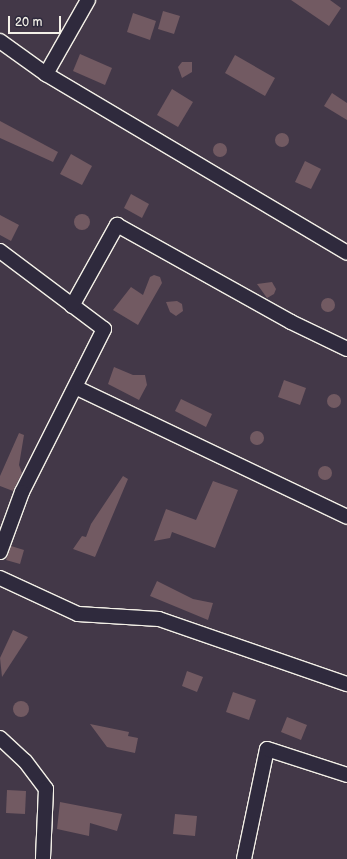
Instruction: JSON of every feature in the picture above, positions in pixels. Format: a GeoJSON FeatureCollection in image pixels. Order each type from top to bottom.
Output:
{"type":"FeatureCollection","features":[{"type":"Feature","properties":{"kind":"street"},"geometry":{"type":"LineString","coordinates":[[46,74],[88,0]]}},
{"type":"Feature","properties":{"kind":"street"},"geometry":{"type":"LineString","coordinates":[[0,41],[46,74],[347,253]]}},
{"type":"Feature","properties":{"kind":"street"},"geometry":{"type":"LineString","coordinates":[[72,306],[117,225],[291,322],[347,349]]}},
{"type":"Feature","properties":{"kind":"street"},"geometry":{"type":"LineString","coordinates":[[0,251],[104,329],[77,388],[22,492],[0,552]]}},
{"type":"Feature","properties":{"kind":"street"},"geometry":{"type":"LineString","coordinates":[[77,388],[347,518]]}},
{"type":"Feature","properties":{"kind":"street"},"geometry":{"type":"LineString","coordinates":[[0,578],[78,614],[159,619],[347,684]]}},
{"type":"Feature","properties":{"kind":"street"},"geometry":{"type":"LineString","coordinates":[[0,738],[25,761],[46,789],[43,859]]}},
{"type":"Feature","properties":{"kind":"street"},"geometry":{"type":"LineString","coordinates":[[244,859],[267,749],[347,775]]}},
{"type":"Feature","properties":{"kind":"building"},"geometry":{"type":"Polygon","coordinates":[[[291,0],[330,0],[341,8],[329,26],[291,0]]]}},
{"type":"Feature","properties":{"kind":"building"},"geometry":{"type":"Polygon","coordinates":[[[163,11],[180,16],[174,34],[158,29],[163,11]]]}},
{"type":"Feature","properties":{"kind":"building"},"geometry":{"type":"Polygon","coordinates":[[[133,13],[156,21],[150,40],[127,32],[133,13]]]}},
{"type":"Feature","properties":{"kind":"building"},"geometry":{"type":"Polygon","coordinates":[[[80,54],[112,68],[105,85],[73,71],[80,54]]]}},
{"type":"Feature","properties":{"kind":"building"},"geometry":{"type":"Polygon","coordinates":[[[235,55],[275,78],[265,96],[225,73],[235,55]]]}},
{"type":"Feature","properties":{"kind":"building"},"geometry":{"type":"Polygon","coordinates":[[[182,62],[192,62],[192,72],[182,78],[178,67],[182,62]]]}},
{"type":"Feature","properties":{"kind":"building"},"geometry":{"type":"Polygon","coordinates":[[[172,89],[193,102],[178,127],[157,115],[172,89]]]}},
{"type":"Feature","properties":{"kind":"building"},"geometry":{"type":"Polygon","coordinates":[[[332,93],[347,103],[347,120],[324,106],[332,93]]]}},
{"type":"Feature","properties":{"kind":"building"},"geometry":{"type":"Polygon","coordinates":[[[0,121],[58,152],[53,162],[0,138],[0,121]]]}},
{"type":"Feature","properties":{"kind":"building"},"geometry":{"type":"Polygon","coordinates":[[[279,133],[285,133],[289,137],[289,143],[285,147],[279,147],[275,143],[275,137],[279,133]]]}},
{"type":"Feature","properties":{"kind":"building"},"geometry":{"type":"Polygon","coordinates":[[[220,143],[225,145],[227,150],[225,155],[220,157],[215,155],[213,150],[215,145],[220,143]]]}},
{"type":"Feature","properties":{"kind":"building"},"geometry":{"type":"Polygon","coordinates":[[[71,154],[92,166],[82,185],[60,174],[71,154]]]}},
{"type":"Feature","properties":{"kind":"building"},"geometry":{"type":"Polygon","coordinates":[[[305,161],[321,169],[311,189],[295,182],[305,161]]]}},
{"type":"Feature","properties":{"kind":"building"},"geometry":{"type":"Polygon","coordinates":[[[131,194],[149,204],[142,218],[124,208],[131,194]]]}},
{"type":"Feature","properties":{"kind":"building"},"geometry":{"type":"Polygon","coordinates":[[[82,214],[88,216],[90,222],[88,228],[82,230],[76,228],[74,222],[76,216],[82,214]]]}},
{"type":"Feature","properties":{"kind":"building"},"geometry":{"type":"Polygon","coordinates":[[[0,215],[19,225],[11,241],[0,235],[0,215]]]}},
{"type":"Feature","properties":{"kind":"building"},"geometry":{"type":"Polygon","coordinates":[[[154,275],[160,277],[162,283],[138,325],[113,310],[131,287],[143,295],[150,277],[154,275]]]}},
{"type":"Feature","properties":{"kind":"building"},"geometry":{"type":"Polygon","coordinates":[[[272,282],[276,289],[274,294],[267,298],[257,284],[272,282]]]}},
{"type":"Feature","properties":{"kind":"building"},"geometry":{"type":"Polygon","coordinates":[[[328,298],[333,300],[335,305],[333,310],[328,312],[323,310],[321,305],[323,300],[328,298]]]}},
{"type":"Feature","properties":{"kind":"building"},"geometry":{"type":"Polygon","coordinates":[[[177,301],[182,304],[183,311],[176,316],[170,312],[166,302],[177,301]]]}},
{"type":"Feature","properties":{"kind":"building"},"geometry":{"type":"Polygon","coordinates":[[[114,367],[133,375],[145,375],[147,385],[139,400],[108,384],[114,367]]]}},
{"type":"Feature","properties":{"kind":"building"},"geometry":{"type":"Polygon","coordinates":[[[284,380],[306,388],[300,405],[278,397],[284,380]]]}},
{"type":"Feature","properties":{"kind":"building"},"geometry":{"type":"Polygon","coordinates":[[[334,394],[339,396],[341,401],[339,406],[334,408],[329,406],[327,401],[329,396],[334,394]]]}},
{"type":"Feature","properties":{"kind":"building"},"geometry":{"type":"Polygon","coordinates":[[[181,399],[212,414],[206,427],[175,411],[181,399]]]}},
{"type":"Feature","properties":{"kind":"building"},"geometry":{"type":"Polygon","coordinates":[[[257,431],[262,433],[264,438],[262,443],[257,445],[252,443],[250,438],[252,433],[257,431]]]}},
{"type":"Feature","properties":{"kind":"building"},"geometry":{"type":"Polygon","coordinates":[[[19,433],[24,435],[19,465],[22,473],[13,491],[0,486],[0,476],[19,433]]]}},
{"type":"Feature","properties":{"kind":"building"},"geometry":{"type":"Polygon","coordinates":[[[325,466],[330,468],[332,473],[330,478],[325,480],[320,478],[318,473],[320,468],[325,466]]]}},
{"type":"Feature","properties":{"kind":"building"},"geometry":{"type":"Polygon","coordinates":[[[123,476],[128,479],[95,557],[73,549],[82,536],[86,537],[91,524],[123,476]]]}},
{"type":"Feature","properties":{"kind":"building"},"geometry":{"type":"Polygon","coordinates":[[[213,481],[238,490],[215,548],[172,532],[170,538],[154,541],[166,509],[196,520],[213,481]]]}},
{"type":"Feature","properties":{"kind":"building"},"geometry":{"type":"Polygon","coordinates":[[[11,546],[24,550],[20,564],[6,560],[11,546]]]}},
{"type":"Feature","properties":{"kind":"building"},"geometry":{"type":"Polygon","coordinates":[[[157,581],[193,599],[213,603],[208,620],[150,596],[157,581]]]}},
{"type":"Feature","properties":{"kind":"building"},"geometry":{"type":"Polygon","coordinates":[[[13,630],[28,637],[2,677],[0,658],[13,630]]]}},
{"type":"Feature","properties":{"kind":"building"},"geometry":{"type":"Polygon","coordinates":[[[187,671],[203,677],[197,692],[182,686],[187,671]]]}},
{"type":"Feature","properties":{"kind":"building"},"geometry":{"type":"Polygon","coordinates":[[[233,692],[256,700],[249,720],[226,712],[233,692]]]}},
{"type":"Feature","properties":{"kind":"building"},"geometry":{"type":"Polygon","coordinates":[[[21,701],[28,706],[29,709],[24,716],[21,717],[14,712],[13,709],[18,702],[21,701]]]}},
{"type":"Feature","properties":{"kind":"building"},"geometry":{"type":"Polygon","coordinates":[[[287,717],[307,725],[301,740],[281,732],[287,717]]]}},
{"type":"Feature","properties":{"kind":"building"},"geometry":{"type":"Polygon","coordinates":[[[90,724],[129,732],[128,736],[138,738],[135,753],[107,747],[90,724]]]}},
{"type":"Feature","properties":{"kind":"building"},"geometry":{"type":"Polygon","coordinates":[[[7,790],[26,791],[25,814],[6,813],[7,790]]]}},
{"type":"Feature","properties":{"kind":"building"},"geometry":{"type":"Polygon","coordinates":[[[60,802],[122,814],[117,831],[90,823],[89,836],[57,829],[60,802]]]}},
{"type":"Feature","properties":{"kind":"building"},"geometry":{"type":"Polygon","coordinates":[[[175,814],[197,816],[195,836],[173,834],[175,814]]]}}]}
